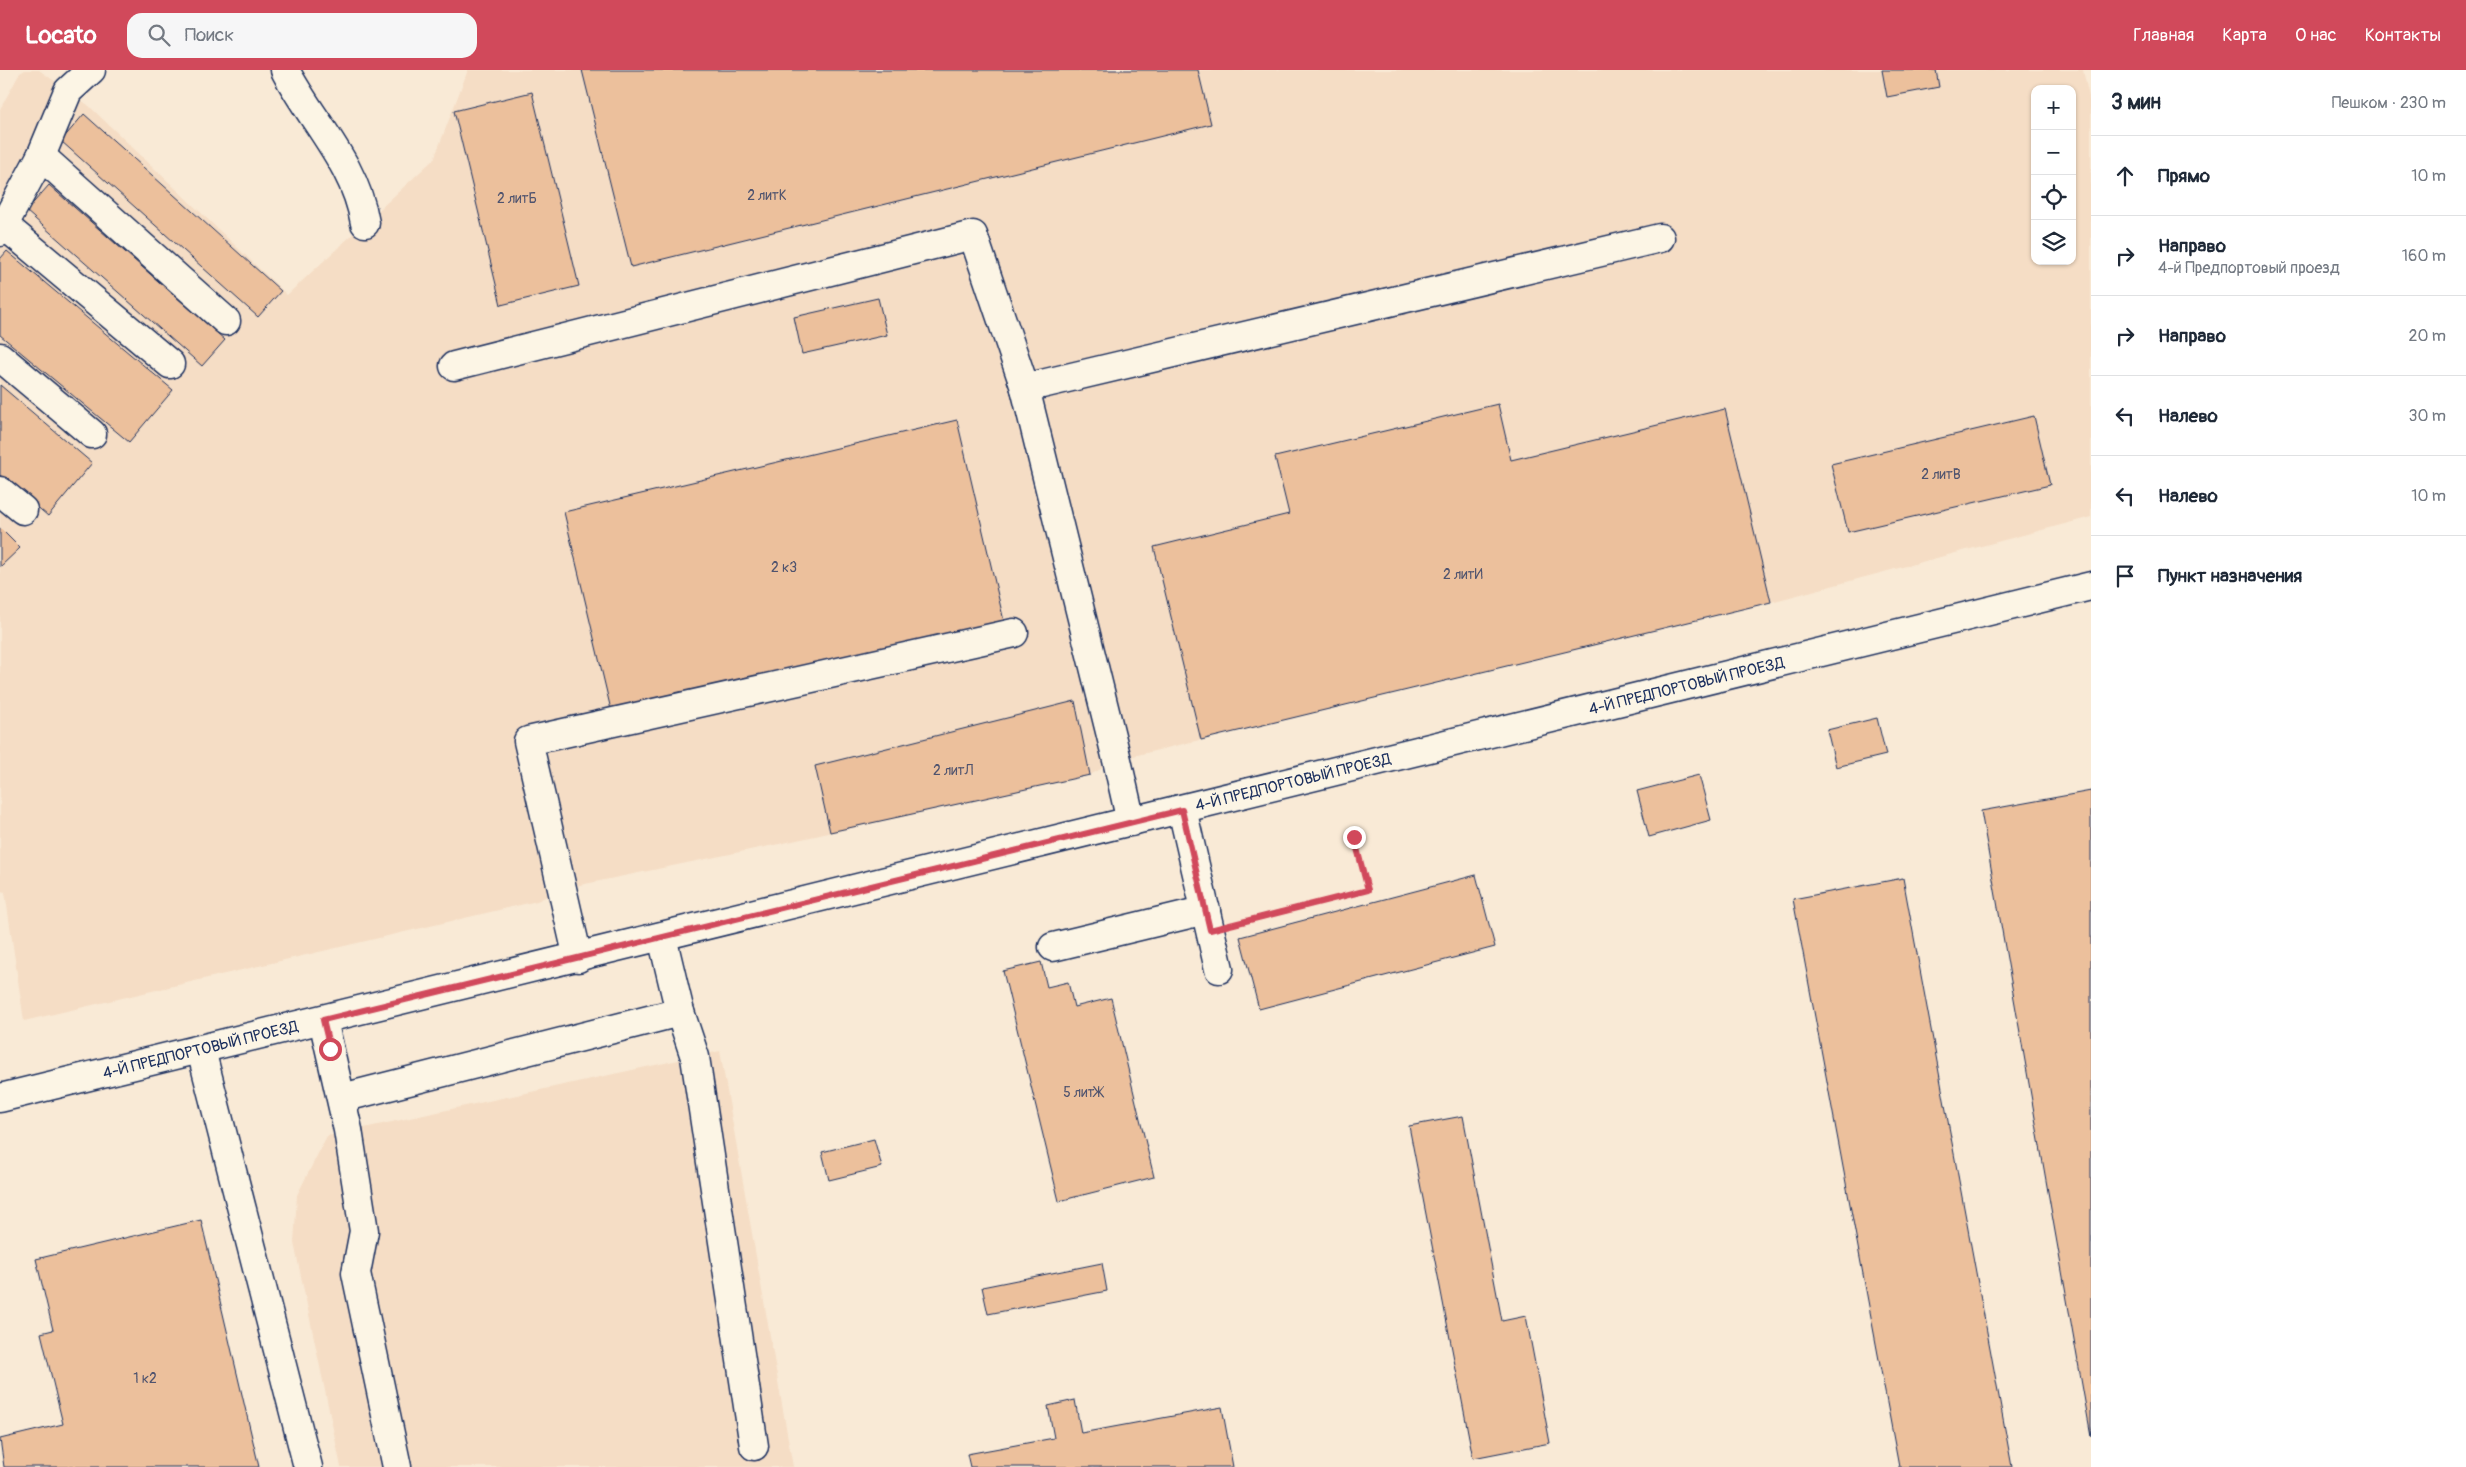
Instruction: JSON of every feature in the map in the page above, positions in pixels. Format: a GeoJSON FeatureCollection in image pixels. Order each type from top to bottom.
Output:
{"type":"FeatureCollection","features":[{"type":"Feature","properties":{"kind":"street"},"geometry":{"type":"LineString","coordinates":[[91,70],[68,91],[42,156],[2,229],[170,364]]}},
{"type":"Feature","properties":{"kind":"street"},"geometry":{"type":"LineString","coordinates":[[285,70],[348,171],[362,206],[365,223]]}},
{"type":"Feature","properties":{"kind":"street"},"geometry":{"type":"LineString","coordinates":[[42,156],[226,321]]}},
{"type":"Feature","properties":{"kind":"street"},"geometry":{"type":"LineString","coordinates":[[454,366],[973,235],[1025,388],[1118,760],[1131,822]]}},
{"type":"Feature","properties":{"kind":"street"},"geometry":{"type":"LineString","coordinates":[[1025,388],[1660,238]]}},
{"type":"Feature","properties":{"kind":"street"},"geometry":{"type":"LineString","coordinates":[[0,357],[92,434]]}},
{"type":"Feature","properties":{"kind":"street"},"geometry":{"type":"LineString","coordinates":[[0,491],[23,510]]}},
{"type":"Feature","properties":{"kind":"street","name":"4-Й ПРЕДПОРТОВЫЙ ПРОЕЗД"},"geometry":{"type":"LineString","coordinates":[[0,1098],[2091,586]]}},
{"type":"Feature","properties":{"kind":"street"},"geometry":{"type":"LineString","coordinates":[[578,958],[528,741],[1014,633]]}},
{"type":"Feature","properties":{"kind":"street"},"geometry":{"type":"LineString","coordinates":[[1182,810],[1220,970]]}},
{"type":"Feature","properties":{"kind":"street"},"geometry":{"type":"LineString","coordinates":[[1052,948],[1208,920]]}},
{"type":"Feature","properties":{"kind":"street"},"geometry":{"type":"LineString","coordinates":[[662,937],[680,1012],[695,1057],[754,1446]]}},
{"type":"Feature","properties":{"kind":"street"},"geometry":{"type":"LineString","coordinates":[[342,1098],[680,1012]]}},
{"type":"Feature","properties":{"kind":"street"},"geometry":{"type":"LineString","coordinates":[[323,1020],[342,1098],[364,1231],[356,1273],[397,1467]]}},
{"type":"Feature","properties":{"kind":"street"},"geometry":{"type":"LineString","coordinates":[[201,1050],[308,1467]]}},
{"type":"Feature","properties":{"kind":"path"},"geometry":{"type":"LineString","coordinates":[[1208,920],[1368,890],[1354,837]]}},
{"type":"Feature","properties":{"kind":"shaded area"},"geometry":{"type":"Polygon","coordinates":[[[25,70],[39,70],[88,105],[287,295],[434,159],[468,70],[2083,70],[2091,106],[2091,517],[1771,602],[1117,760],[1090,775],[779,844],[561,889],[537,901],[24,1021],[5,892],[0,891],[0,109],[20,73],[25,70]]]}},
{"type":"Feature","properties":{"kind":"shaded area"},"geometry":{"type":"Polygon","coordinates":[[[720,1051],[793,1467],[341,1467],[294,1243],[297,1195],[327,1136],[720,1051]]]}},
{"type":"Feature","properties":{"kind":"building"},"geometry":{"type":"Polygon","coordinates":[[[582,70],[1198,70],[1211,124],[631,267],[582,70]]]}},
{"type":"Feature","properties":{"kind":"building"},"geometry":{"type":"Polygon","coordinates":[[[1882,70],[1936,70],[1939,87],[1887,97],[1882,70]]]}},
{"type":"Feature","properties":{"kind":"building"},"geometry":{"type":"Polygon","coordinates":[[[532,92],[579,286],[501,305],[454,111],[532,92]]]}},
{"type":"Feature","properties":{"kind":"building"},"geometry":{"type":"Polygon","coordinates":[[[84,114],[281,291],[258,317],[61,141],[84,114]]]}},
{"type":"Feature","properties":{"kind":"building"},"geometry":{"type":"Polygon","coordinates":[[[49,185],[225,340],[202,366],[26,211],[49,185]]]}},
{"type":"Feature","properties":{"kind":"building"},"geometry":{"type":"Polygon","coordinates":[[[7,251],[173,390],[129,442],[0,335],[0,259],[7,251]]]}},
{"type":"Feature","properties":{"kind":"building"},"geometry":{"type":"Polygon","coordinates":[[[878,298],[887,335],[802,354],[794,317],[878,298]]]}},
{"type":"Feature","properties":{"kind":"building"},"geometry":{"type":"Polygon","coordinates":[[[0,385],[92,463],[48,516],[0,475],[0,385]]]}},
{"type":"Feature","properties":{"kind":"building"},"geometry":{"type":"Polygon","coordinates":[[[1498,404],[1511,460],[1725,409],[1771,602],[1201,740],[1154,547],[1289,514],[1275,457],[1498,404]]]}},
{"type":"Feature","properties":{"kind":"building"},"geometry":{"type":"Polygon","coordinates":[[[2034,416],[2050,485],[1848,532],[1831,464],[2034,416]]]}},
{"type":"Feature","properties":{"kind":"building"},"geometry":{"type":"Polygon","coordinates":[[[957,420],[1004,621],[612,714],[564,512],[957,420]]]}},
{"type":"Feature","properties":{"kind":"building"},"geometry":{"type":"Polygon","coordinates":[[[0,528],[20,548],[0,567],[0,528]]]}},
{"type":"Feature","properties":{"kind":"building"},"geometry":{"type":"Polygon","coordinates":[[[1075,701],[1090,775],[830,832],[815,766],[1075,701]]]}},
{"type":"Feature","properties":{"kind":"building"},"geometry":{"type":"Polygon","coordinates":[[[1877,718],[1886,755],[1836,767],[1827,730],[1877,718]]]}},
{"type":"Feature","properties":{"kind":"building"},"geometry":{"type":"Polygon","coordinates":[[[1699,775],[1711,820],[1649,837],[1637,791],[1699,775]]]}},
{"type":"Feature","properties":{"kind":"building"},"geometry":{"type":"Polygon","coordinates":[[[2091,791],[2091,1436],[1981,811],[2091,791]]]}},
{"type":"Feature","properties":{"kind":"building"},"geometry":{"type":"Polygon","coordinates":[[[1476,875],[1495,947],[1259,1009],[1240,937],[1476,875]]]}},
{"type":"Feature","properties":{"kind":"building"},"geometry":{"type":"Polygon","coordinates":[[[1903,878],[2012,1467],[1899,1467],[1793,899],[1903,878]]]}},
{"type":"Feature","properties":{"kind":"building"},"geometry":{"type":"Polygon","coordinates":[[[1041,962],[1047,987],[1068,982],[1074,1007],[1111,998],[1154,1177],[1059,1201],[1003,971],[1041,962]]]}},
{"type":"Feature","properties":{"kind":"building"},"geometry":{"type":"Polygon","coordinates":[[[1463,1116],[1502,1321],[1526,1316],[1550,1443],[1473,1458],[1409,1126],[1463,1116]]]}},
{"type":"Feature","properties":{"kind":"building"},"geometry":{"type":"Polygon","coordinates":[[[874,1139],[882,1167],[829,1180],[822,1152],[874,1139]]]}},
{"type":"Feature","properties":{"kind":"building"},"geometry":{"type":"Polygon","coordinates":[[[201,1220],[259,1467],[4,1467],[0,1439],[63,1424],[41,1333],[53,1330],[36,1259],[201,1220]]]}},
{"type":"Feature","properties":{"kind":"building"},"geometry":{"type":"Polygon","coordinates":[[[1102,1263],[1107,1291],[988,1314],[982,1287],[1102,1263]]]}},
{"type":"Feature","properties":{"kind":"building"},"geometry":{"type":"Polygon","coordinates":[[[1075,1400],[1081,1433],[1222,1407],[1233,1467],[970,1467],[967,1454],[1054,1438],[1048,1406],[1075,1400]]]}},
{"type":"Feature","properties":{"kind":"route"},"geometry":{"type":"LineString","coordinates":[[330,1049],[323,1020],[1182,810],[1210,930],[1368,890],[1354,837]]}}]}
